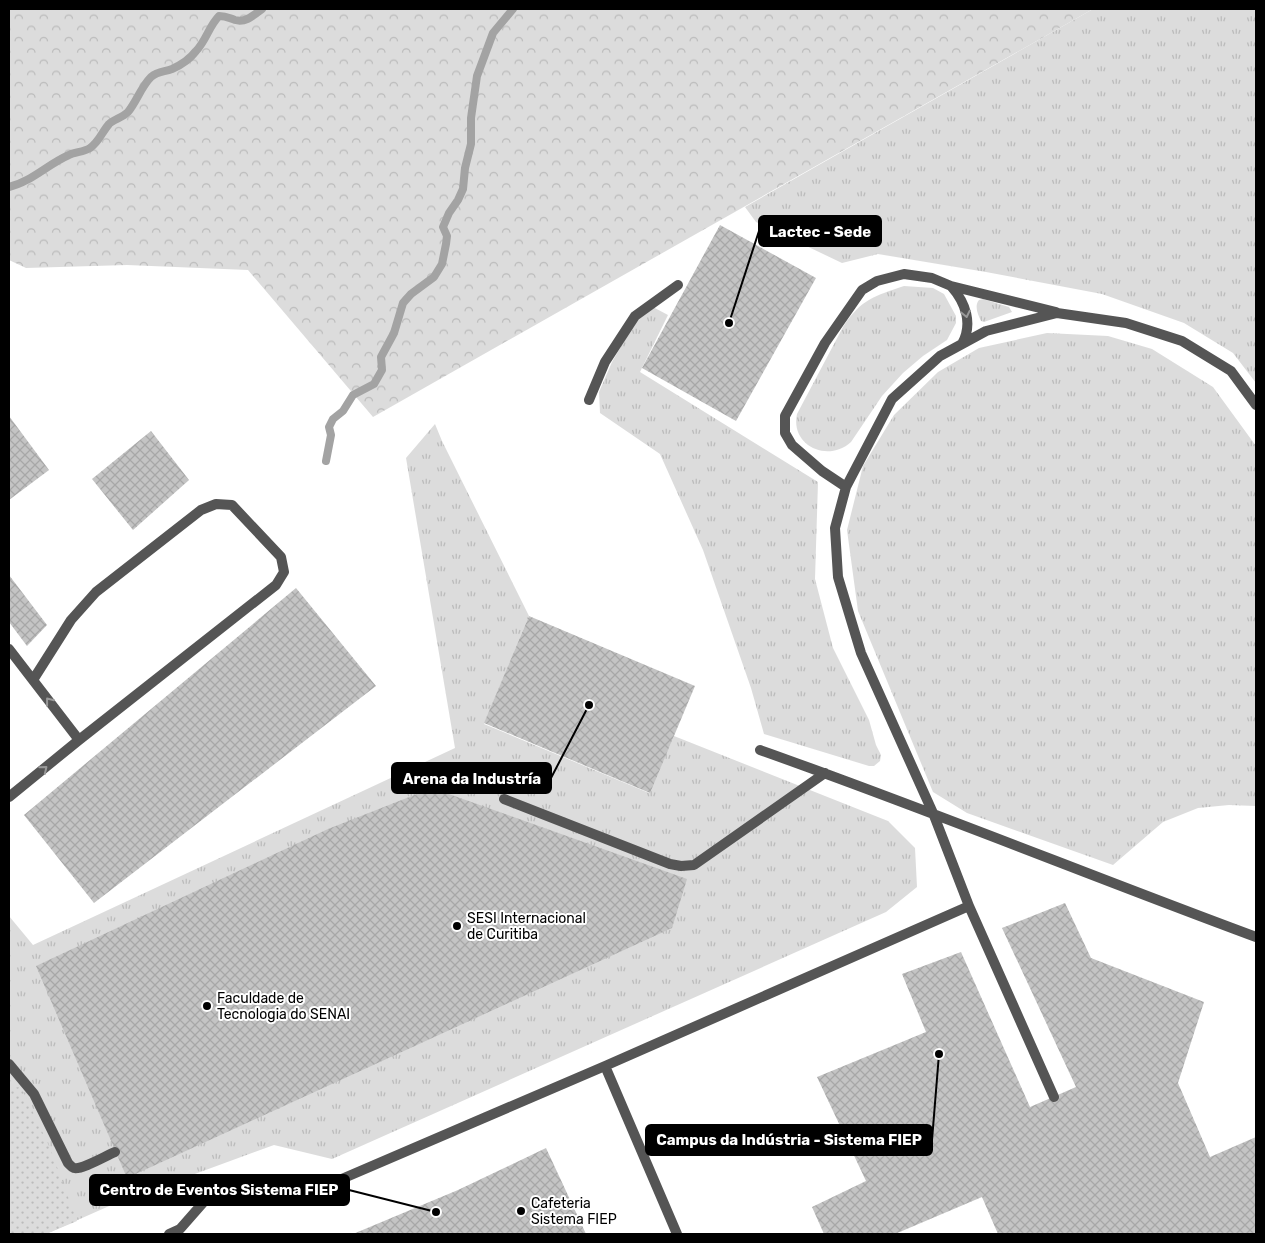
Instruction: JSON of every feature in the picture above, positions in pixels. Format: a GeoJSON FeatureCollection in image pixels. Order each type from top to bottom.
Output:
{"type":"FeatureCollection","features":[{"type":"Feature","properties":{"kind":"lane"},"geometry":{"type":"LineString","coordinates":[[846,488],[822,471],[792,445],[785,433],[785,416],[825,343],[862,290],[877,281],[904,274],[932,278],[951,286],[1057,313],[1126,323],[1182,341],[1230,371],[1256,405]]}},
{"type":"Feature","properties":{"kind":"lane"},"geometry":{"type":"LineString","coordinates":[[589,400],[605,362],[635,316],[678,285]]}},
{"type":"Feature","properties":{"kind":"lane"},"geometry":{"type":"LineString","coordinates":[[951,286],[960,296],[968,316],[966,336],[962,344]]}},
{"type":"Feature","properties":{"kind":"lane"},"geometry":{"type":"LineString","coordinates":[[1054,1097],[970,906],[933,813],[860,653],[838,577],[835,528],[846,488],[892,399],[940,356],[986,331],[1057,313]]}},
{"type":"Feature","properties":{"kind":"lane"},"geometry":{"type":"LineString","coordinates":[[9,797],[276,585],[284,572],[281,557],[232,505],[216,504],[202,510],[96,592],[71,620],[33,680]]}},
{"type":"Feature","properties":{"kind":"lane"},"geometry":{"type":"LineString","coordinates":[[9,649],[79,740]]}},
{"type":"Feature","properties":{"kind":"lane"},"geometry":{"type":"LineString","coordinates":[[760,750],[933,813],[1136,893],[1256,937]]}},
{"type":"Feature","properties":{"kind":"lane"},"geometry":{"type":"LineString","coordinates":[[504,799],[670,864],[681,866],[694,864],[825,773]]}},
{"type":"Feature","properties":{"kind":"lane"},"geometry":{"type":"LineString","coordinates":[[169,1234],[180,1229],[209,1196],[250,1180],[284,1188],[316,1190],[970,906]]}},
{"type":"Feature","properties":{"kind":"lane"},"geometry":{"type":"LineString","coordinates":[[9,1064],[34,1094],[68,1163],[72,1167],[83,1166],[116,1152]]}},
{"type":"Feature","properties":{"kind":"lane"},"geometry":{"type":"LineString","coordinates":[[605,1066],[677,1234]]}},
{"type":"Feature","properties":{"kind":"green space"},"geometry":{"type":"Polygon","coordinates":[[[9,9],[1093,9],[373,417],[248,270],[127,265],[26,268],[9,260],[9,9]]]}},
{"type":"Feature","properties":{"kind":"green space"},"geometry":{"type":"Polygon","coordinates":[[[1093,9],[1256,9],[1256,383],[1233,353],[1184,323],[1102,294],[878,254],[842,263],[756,222],[745,207],[1093,9]]]}},
{"type":"Feature","properties":{"kind":"green space"},"geometry":{"type":"Polygon","coordinates":[[[904,286],[933,288],[944,294],[956,316],[956,323],[947,340],[923,356],[903,373],[882,396],[851,442],[842,448],[832,451],[822,451],[813,448],[799,435],[796,425],[797,414],[843,327],[863,304],[904,286]]]}},
{"type":"Feature","properties":{"kind":"green space"},"geometry":{"type":"Polygon","coordinates":[[[983,299],[1009,307],[1012,312],[984,322],[981,321],[977,305],[979,300],[983,299]]]}},
{"type":"Feature","properties":{"kind":"green space"},"geometry":{"type":"Polygon","coordinates":[[[651,306],[668,315],[640,372],[818,482],[815,579],[833,648],[869,720],[881,755],[880,761],[874,766],[764,734],[751,688],[703,550],[660,454],[600,413],[599,392],[612,362],[635,322],[651,306]]]}},
{"type":"Feature","properties":{"kind":"green space"},"geometry":{"type":"Polygon","coordinates":[[[1047,333],[1108,336],[1152,349],[1213,387],[1256,446],[1256,806],[1229,805],[1198,808],[1163,822],[1113,865],[967,813],[933,792],[858,611],[847,530],[863,466],[894,415],[938,372],[979,348],[1047,333]]]}},
{"type":"Feature","properties":{"kind":"green space"},"geometry":{"type":"Polygon","coordinates":[[[435,424],[529,616],[484,724],[649,793],[674,736],[888,821],[915,848],[917,887],[886,912],[332,1159],[274,1145],[116,1203],[46,1234],[9,1234],[9,916],[33,945],[455,748],[406,458],[435,424]]]}},
{"type":"Feature","properties":{"kind":"green space"},"geometry":{"type":"Polygon","coordinates":[[[21,1087],[50,1148],[77,1221],[46,1234],[9,1234],[9,1088],[21,1087]]]}},
{"type":"Feature","properties":{"kind":"building"},"geometry":{"type":"Polygon","coordinates":[[[720,225],[816,278],[736,421],[642,368],[720,225]]]}},
{"type":"Feature","properties":{"kind":"building"},"geometry":{"type":"Polygon","coordinates":[[[9,416],[49,470],[9,500],[9,416]]]}},
{"type":"Feature","properties":{"kind":"building"},"geometry":{"type":"Polygon","coordinates":[[[151,431],[189,480],[133,530],[92,479],[151,431]]]}},
{"type":"Feature","properties":{"kind":"building"},"geometry":{"type":"Polygon","coordinates":[[[9,575],[47,625],[27,646],[9,622],[9,575]]]}},
{"type":"Feature","properties":{"kind":"building"},"geometry":{"type":"Polygon","coordinates":[[[296,588],[376,686],[94,903],[24,815],[296,588]]]}},
{"type":"Feature","properties":{"kind":"building"},"geometry":{"type":"Polygon","coordinates":[[[529,616],[695,686],[650,793],[484,723],[529,616]]]}},
{"type":"Feature","properties":{"kind":"building"},"geometry":{"type":"Polygon","coordinates":[[[432,788],[687,879],[672,928],[127,1178],[36,966],[328,829],[432,788]]]}},
{"type":"Feature","properties":{"kind":"building"},"geometry":{"type":"Polygon","coordinates":[[[1065,903],[1091,958],[1204,1002],[1178,1083],[1210,1157],[1256,1137],[1256,1234],[998,1234],[982,1197],[895,1234],[824,1234],[812,1207],[866,1181],[817,1077],[926,1032],[902,974],[961,952],[1030,1107],[1076,1087],[1002,928],[1065,903]]]}},
{"type":"Feature","properties":{"kind":"building","name":"Cafeteria Sistema FIEP"},"geometry":{"type":"Polygon","coordinates":[[[546,1148],[586,1234],[353,1234],[458,1190],[546,1148]]]}},
{"type":"Feature","properties":{"kind":"waterway"},"geometry":{"type":"LineString","coordinates":[[9,187],[25,181],[71,154],[93,146],[109,124],[128,112],[151,77],[169,70],[191,57],[219,16],[239,21],[250,18],[262,9]]}},
{"type":"Feature","properties":{"kind":"waterway"},"geometry":{"type":"LineString","coordinates":[[326,461],[331,435],[329,427],[333,419],[343,411],[353,395],[374,384],[382,370],[381,357],[394,333],[403,303],[411,294],[434,277],[442,264],[447,236],[443,227],[463,189],[465,168],[471,144],[471,118],[477,76],[493,33],[513,9]]}},
{"type":"Feature","properties":{"kind":"place","name":"Lactec - Sede"},"geometry":{"type":"Point","coordinates":[729,323]}},
{"type":"Feature","properties":{"kind":"place","name":"Arena da Industría"},"geometry":{"type":"Point","coordinates":[589,705]}},
{"type":"Feature","properties":{"kind":"place","name":"SESI Internacional de Curitiba"},"geometry":{"type":"Point","coordinates":[457,926]}},
{"type":"Feature","properties":{"kind":"place","name":"Faculdade de Tecnologia do SENAI"},"geometry":{"type":"Point","coordinates":[207,1006]}},
{"type":"Feature","properties":{"kind":"place","name":"Campus da Indústria - Sistema FIEP"},"geometry":{"type":"Point","coordinates":[939,1054]}},
{"type":"Feature","properties":{"kind":"place","name":"Cafeteria Sistema FIEP"},"geometry":{"type":"Point","coordinates":[521,1211]}},
{"type":"Feature","properties":{"kind":"place","name":"Centro de Eventos Sistema FIEP"},"geometry":{"type":"Point","coordinates":[436,1212]}}]}
